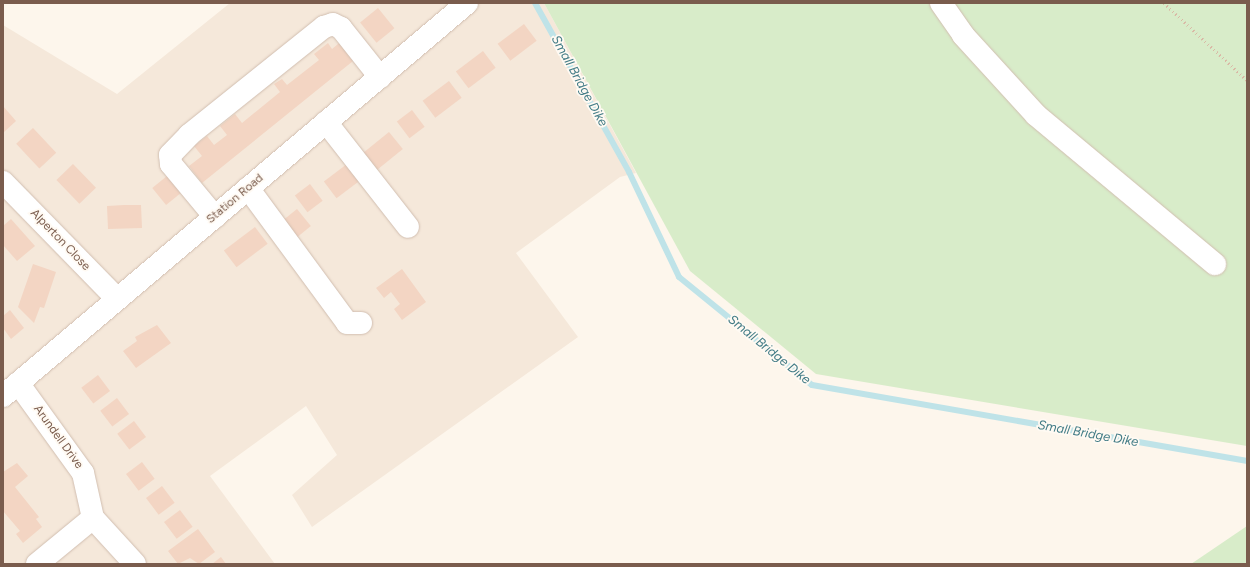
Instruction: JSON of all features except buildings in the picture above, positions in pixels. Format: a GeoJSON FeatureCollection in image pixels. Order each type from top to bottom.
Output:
{"type":"FeatureCollection","features":[{"type":"Feature","properties":{"kind":"street","name":"Station Road"},"geometry":{"type":"LineString","coordinates":[[11,389],[467,3]]}},
{"type":"Feature","properties":{"kind":"street"},"geometry":{"type":"LineString","coordinates":[[941,3],[963,35],[1036,115],[1215,264]]}},
{"type":"Feature","properties":{"kind":"street"},"geometry":{"type":"LineString","coordinates":[[215,216],[171,164],[170,155],[189,136],[324,27],[333,24],[341,28],[380,77]]}},
{"type":"Feature","properties":{"kind":"street"},"geometry":{"type":"LineString","coordinates":[[326,122],[408,227]]}},
{"type":"Feature","properties":{"kind":"street","name":"Alperton Close"},"geometry":{"type":"LineString","coordinates":[[3,182],[117,299]]}},
{"type":"Feature","properties":{"kind":"street"},"geometry":{"type":"LineString","coordinates":[[248,188],[347,323],[361,323]]}},
{"type":"Feature","properties":{"kind":"street","name":"Arundell Drive"},"geometry":{"type":"LineString","coordinates":[[11,389],[83,473],[94,518],[135,564]]}},
{"type":"Feature","properties":{"kind":"street"},"geometry":{"type":"LineString","coordinates":[[37,564],[94,518]]}},
{"type":"Feature","properties":{"kind":"path"},"geometry":{"type":"LineString","coordinates":[[1164,3],[1247,80]]}},
{"type":"Feature","properties":{"kind":"shaded area"},"geometry":{"type":"Polygon","coordinates":[[[230,3],[544,3],[636,173],[620,177],[516,253],[578,337],[312,527],[292,495],[337,455],[306,406],[210,476],[275,564],[3,564],[3,25],[117,94],[230,3]]]}},
{"type":"Feature","properties":{"kind":"green space"},"geometry":{"type":"Polygon","coordinates":[[[544,3],[1247,3],[1247,446],[816,374],[690,271],[544,3]]]}},
{"type":"Feature","properties":{"kind":"green space"},"geometry":{"type":"Polygon","coordinates":[[[1247,526],[1247,564],[1191,564],[1247,526]]]}},
{"type":"Feature","properties":{"kind":"waterway","name":"Small Bridge Dike"},"geometry":{"type":"LineString","coordinates":[[535,3],[629,172],[679,277],[812,385],[1247,461]]}}]}
